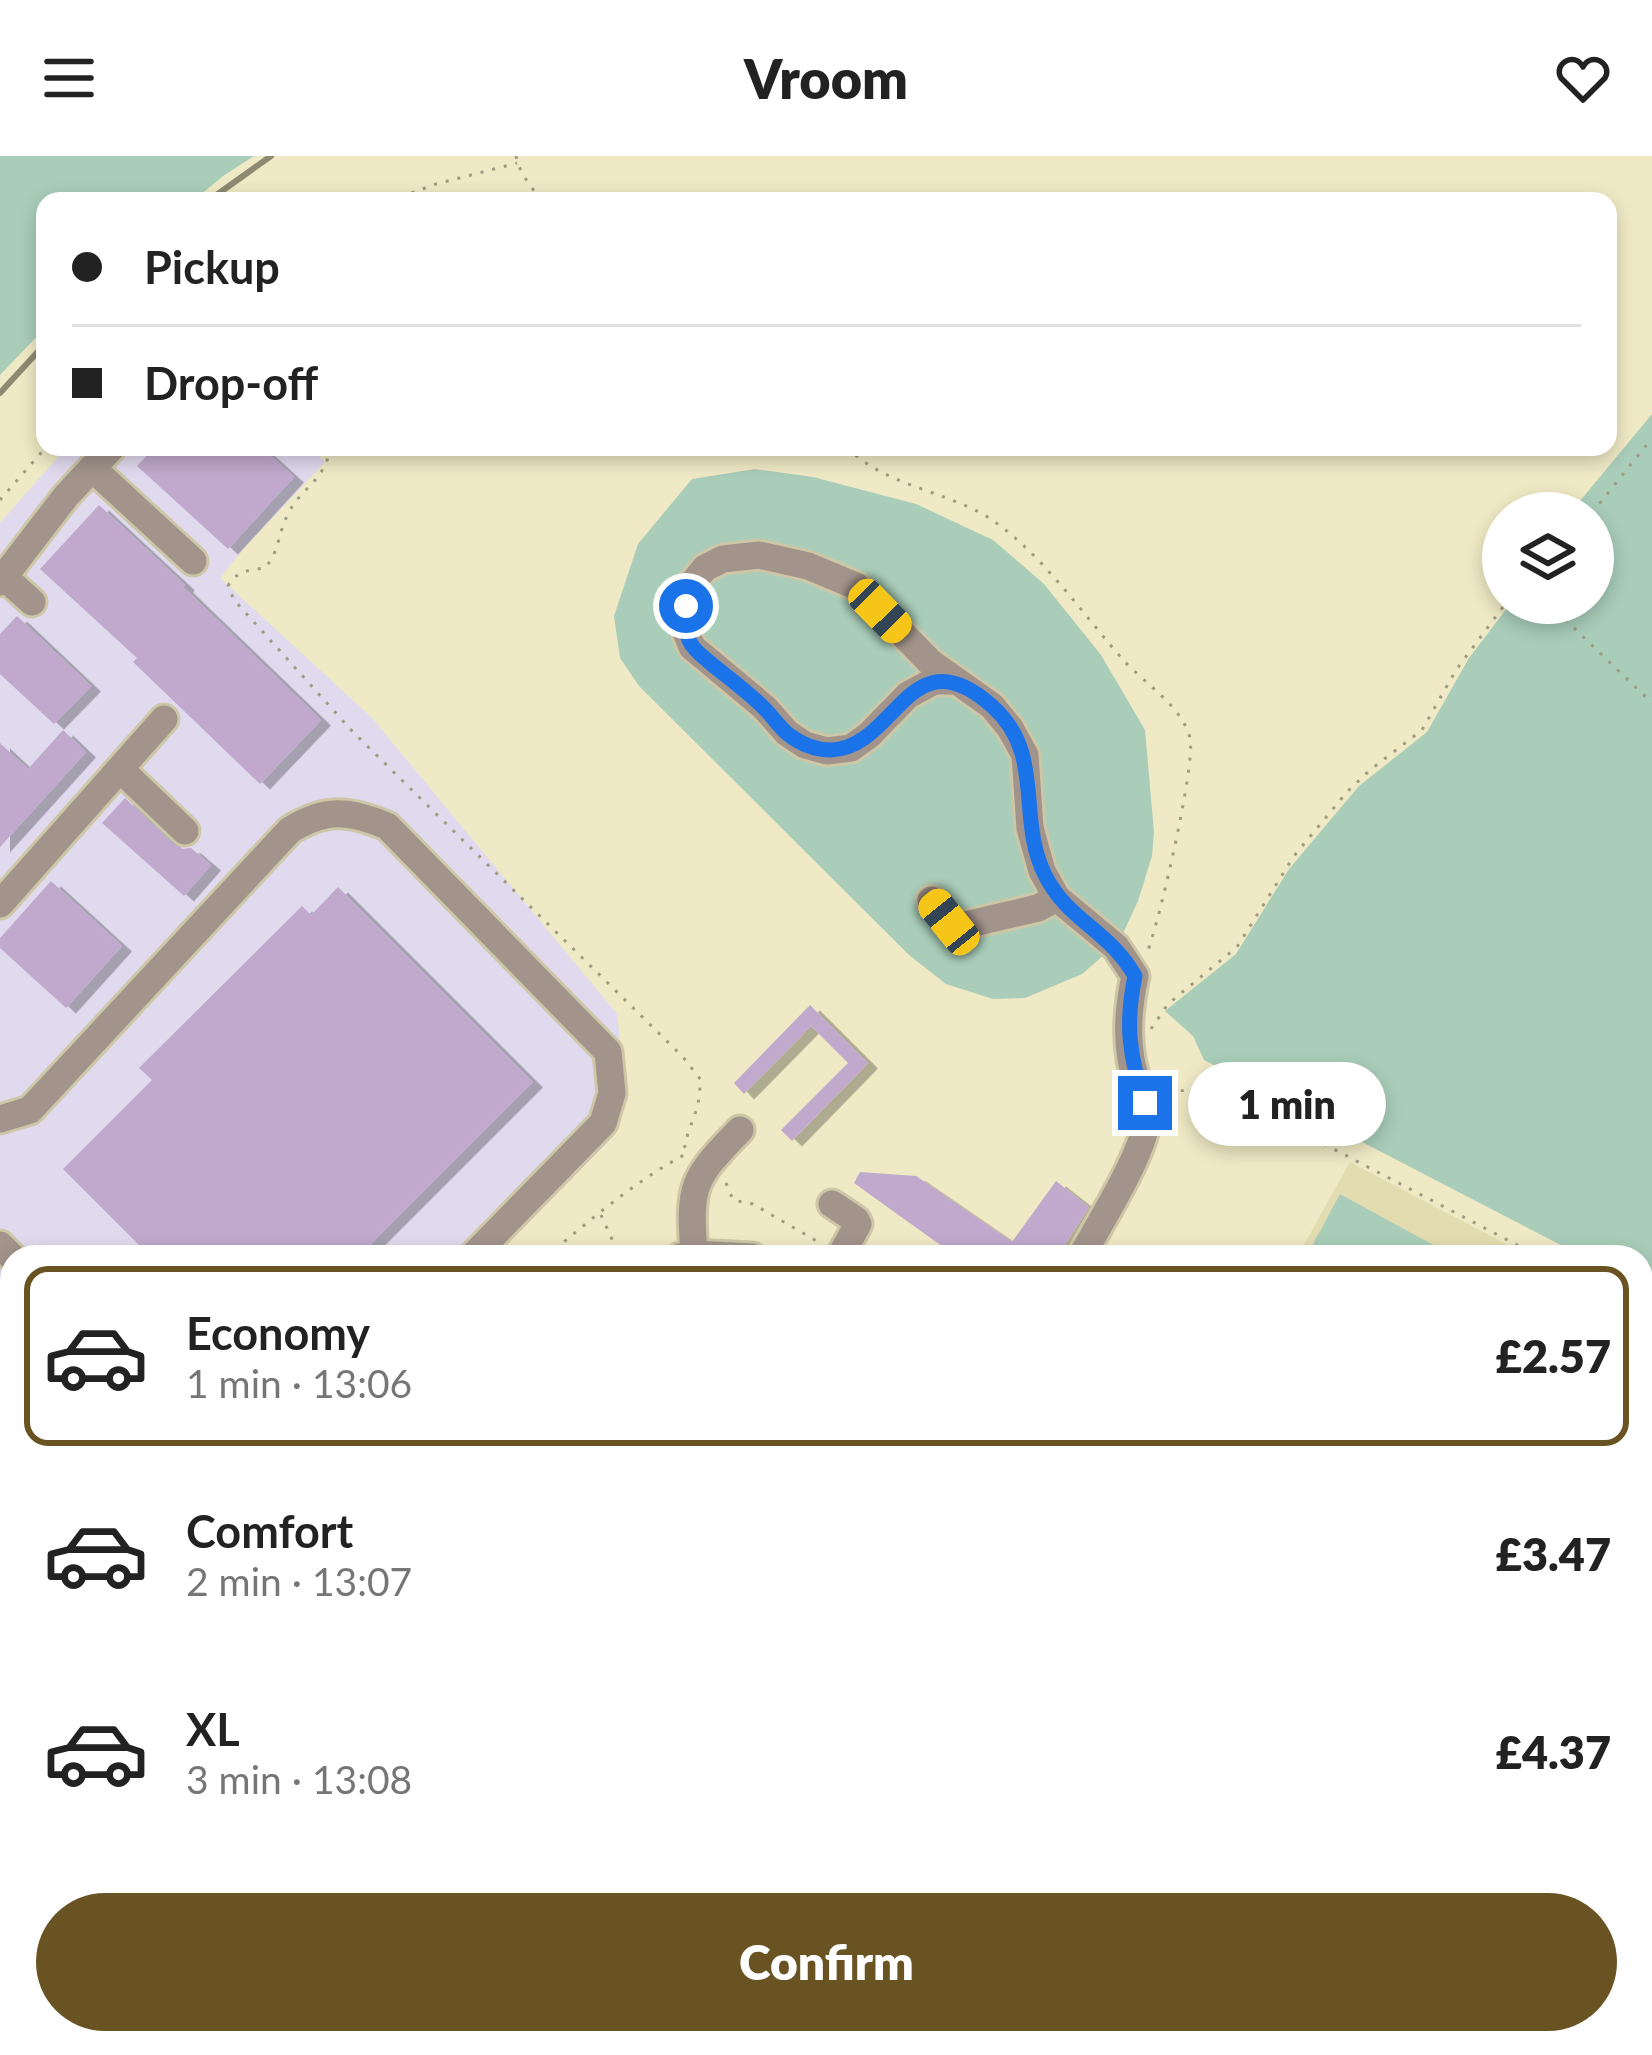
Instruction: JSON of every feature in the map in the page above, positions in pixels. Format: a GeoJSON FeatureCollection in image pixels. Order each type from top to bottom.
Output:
{"type":"FeatureCollection","features":[{"type":"Feature","properties":{"kind":"street"},"geometry":{"type":"LineString","coordinates":[[32,602],[2,579],[103,456]]}},
{"type":"Feature","properties":{"kind":"street"},"geometry":{"type":"LineString","coordinates":[[92,468],[193,561]]}},
{"type":"Feature","properties":{"kind":"street"},"geometry":{"type":"LineString","coordinates":[[954,681],[934,681],[908,695],[851,748],[826,751],[805,745],[692,647],[686,632],[691,585],[704,568],[723,559],[759,555],[808,566],[856,586],[930,662],[992,706],[1010,728],[1025,754],[1030,828],[1042,871],[1057,898],[1116,947],[1135,976],[1128,1010],[1130,1053],[1146,1123],[1140,1145],[1087,1245]]}},
{"type":"Feature","properties":{"kind":"street"},"geometry":{"type":"LineString","coordinates":[[0,904],[69,846],[120,769],[164,719]]}},
{"type":"Feature","properties":{"kind":"street"},"geometry":{"type":"LineString","coordinates":[[120,769],[184,831]]}},
{"type":"Feature","properties":{"kind":"street"},"geometry":{"type":"LineString","coordinates":[[0,1119],[30,1110],[290,830],[313,816],[356,813],[387,826],[608,1052],[612,1093],[603,1123],[484,1245]]}},
{"type":"Feature","properties":{"kind":"street"},"geometry":{"type":"LineString","coordinates":[[931,900],[957,927],[1038,908],[1057,898]]}},
{"type":"Feature","properties":{"kind":"street"},"geometry":{"type":"LineString","coordinates":[[688,1245],[700,1156],[740,1130]]}},
{"type":"Feature","properties":{"kind":"street"},"geometry":{"type":"LineString","coordinates":[[832,1204],[858,1224],[847,1245]]}},
{"type":"Feature","properties":{"kind":"path"},"geometry":{"type":"LineString","coordinates":[[414,192],[517,159],[537,192]]}},
{"type":"Feature","properties":{"kind":"path"},"geometry":{"type":"LineString","coordinates":[[1609,492],[1652,439]]}},
{"type":"Feature","properties":{"kind":"path"},"geometry":{"type":"LineString","coordinates":[[0,500],[38,456]]}},
{"type":"Feature","properties":{"kind":"path"},"geometry":{"type":"LineString","coordinates":[[328,456],[322,473],[288,514],[274,558],[265,568],[233,577],[228,586],[234,600],[352,732],[683,1057],[701,1080],[684,1145],[720,1167],[733,1200],[753,1204],[822,1245]]}},
{"type":"Feature","properties":{"kind":"path"},"geometry":{"type":"LineString","coordinates":[[860,456],[884,473],[989,518],[1082,609],[1189,731],[1192,751],[1169,866],[1150,949],[1135,976]]}},
{"type":"Feature","properties":{"kind":"path"},"geometry":{"type":"LineString","coordinates":[[1130,1053],[1168,1004],[1237,947],[1294,856],[1347,792],[1422,730],[1456,670],[1491,624]]}},
{"type":"Feature","properties":{"kind":"path"},"geometry":{"type":"LineString","coordinates":[[1570,624],[1652,703]]}},
{"type":"Feature","properties":{"kind":"path"},"geometry":{"type":"LineString","coordinates":[[1145,1103],[1197,1088],[1236,1098],[1517,1245]]}},
{"type":"Feature","properties":{"kind":"path"},"geometry":{"type":"LineString","coordinates":[[560,1245],[665,1166],[700,1156]]}},
{"type":"Feature","properties":{"kind":"path"},"geometry":{"type":"LineString","coordinates":[[600,1212],[615,1245]]}},
{"type":"Feature","properties":{"kind":"shaded area"},"geometry":{"type":"Polygon","coordinates":[[[59,456],[319,456],[325,462],[220,578],[372,718],[617,1014],[626,1091],[608,1142],[507,1245],[0,1245],[0,523],[59,456]]]}},
{"type":"Feature","properties":{"kind":"shaded area"},"geometry":{"type":"Polygon","coordinates":[[[1350,1162],[1508,1245],[1304,1245],[1350,1162]]]}},
{"type":"Feature","properties":{"kind":"green space"},"geometry":{"type":"Polygon","coordinates":[[[0,156],[254,156],[204,192],[36,192],[36,337],[0,375],[0,156]]]}},
{"type":"Feature","properties":{"kind":"green space"},"geometry":{"type":"Polygon","coordinates":[[[1652,414],[1652,1245],[1561,1245],[1204,1060],[1193,1036],[1165,1011],[1236,954],[1289,869],[1359,786],[1427,732],[1469,658],[1495,624],[1614,624],[1614,492],[1587,492],[1652,414]]]}},
{"type":"Feature","properties":{"kind":"green space"},"geometry":{"type":"Polygon","coordinates":[[[755,469],[813,477],[916,504],[993,540],[1044,584],[1101,655],[1145,730],[1154,832],[1138,901],[1119,942],[1082,974],[1025,998],[993,999],[946,984],[909,955],[639,686],[620,658],[614,616],[638,544],[692,479],[755,469]]]}},
{"type":"Feature","properties":{"kind":"green space"},"geometry":{"type":"Polygon","coordinates":[[[1340,1194],[1433,1245],[1312,1245],[1340,1194]]]}},
{"type":"Feature","properties":{"kind":"building"},"geometry":{"type":"Polygon","coordinates":[[[146,456],[271,456],[294,477],[228,549],[137,466],[146,456]]]}},
{"type":"Feature","properties":{"kind":"building"},"geometry":{"type":"Polygon","coordinates":[[[99,505],[321,720],[260,784],[133,662],[137,658],[40,569],[99,505]]]}},
{"type":"Feature","properties":{"kind":"building"},"geometry":{"type":"Polygon","coordinates":[[[17,616],[91,686],[54,724],[0,674],[0,634],[17,616]]]}},
{"type":"Feature","properties":{"kind":"building"},"geometry":{"type":"Polygon","coordinates":[[[63,730],[86,752],[0,847],[0,743],[28,769],[63,730]]]}},
{"type":"Feature","properties":{"kind":"building"},"geometry":{"type":"Polygon","coordinates":[[[125,798],[173,844],[191,848],[211,865],[184,896],[102,823],[125,798]]]}},
{"type":"Feature","properties":{"kind":"building"},"geometry":{"type":"Polygon","coordinates":[[[51,881],[122,946],[66,1008],[0,948],[0,938],[51,881]]]}},
{"type":"Feature","properties":{"kind":"building"},"geometry":{"type":"Polygon","coordinates":[[[338,887],[533,1082],[370,1245],[139,1245],[63,1169],[152,1080],[139,1068],[302,906],[311,915],[338,887]]]}},
{"type":"Feature","properties":{"kind":"building"},"geometry":{"type":"Polygon","coordinates":[[[810,1005],[868,1063],[792,1141],[781,1130],[848,1063],[811,1026],[744,1094],[734,1083],[810,1005]]]}},
{"type":"Feature","properties":{"kind":"building"},"geometry":{"type":"Polygon","coordinates":[[[860,1172],[916,1176],[1012,1242],[1056,1181],[1089,1207],[1065,1245],[940,1245],[854,1183],[860,1172]]]}},
{"type":"Feature","properties":{"kind":"railway"},"geometry":{"type":"LineString","coordinates":[[221,192],[271,156]]}},
{"type":"Feature","properties":{"kind":"railway"},"geometry":{"type":"LineString","coordinates":[[0,393],[36,354]]}},
{"type":"Feature","properties":{"kind":"route"},"geometry":{"type":"LineString","coordinates":[[686,606],[686,632],[692,647],[805,745],[826,751],[851,748],[908,695],[934,681],[954,681],[992,706],[1025,754],[1030,828],[1042,871],[1057,898],[1116,947],[1135,976],[1128,1010],[1130,1053],[1145,1103]]}}]}
